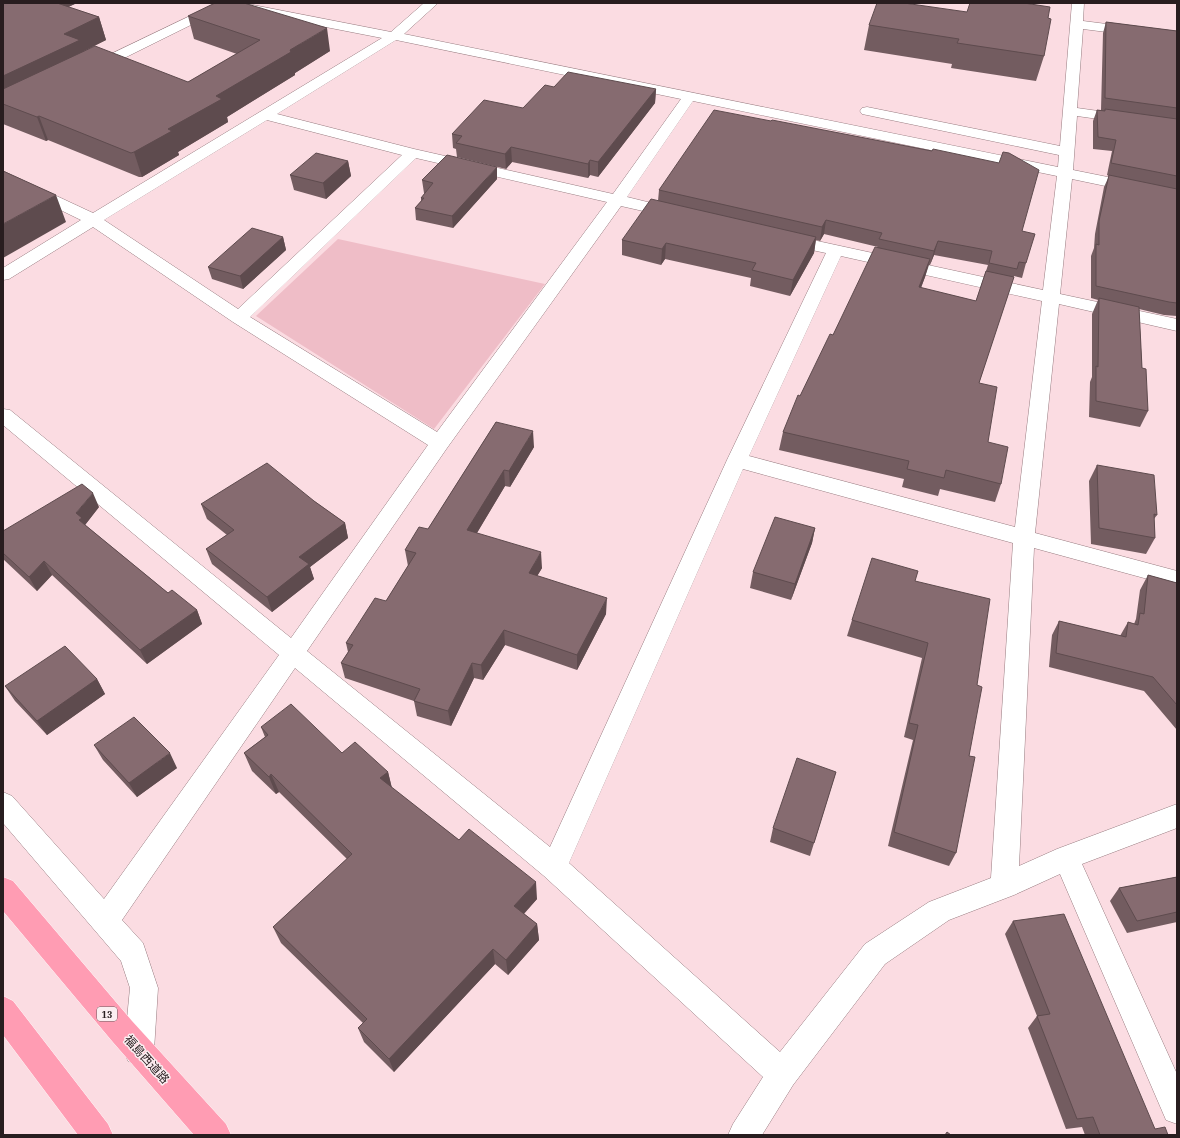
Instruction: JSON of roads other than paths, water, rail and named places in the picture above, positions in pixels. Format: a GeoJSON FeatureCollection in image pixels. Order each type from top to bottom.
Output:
{"type":"FeatureCollection","features":[{"type":"Feature","properties":{"kind":"highway","name":"福島西道路"},"geometry":{"type":"LineString","coordinates":[[3,890],[139,1050],[215,1135]]}},
{"type":"Feature","properties":{"kind":"highway"},"geometry":{"type":"LineString","coordinates":[[3,1011],[97,1135]]}},
{"type":"Feature","properties":{"kind":"street"},"geometry":{"type":"LineString","coordinates":[[82,73],[224,3],[394,36],[1177,196]]}},
{"type":"Feature","properties":{"kind":"street"},"geometry":{"type":"LineString","coordinates":[[3,275],[394,36],[432,3]]}},
{"type":"Feature","properties":{"kind":"street"},"geometry":{"type":"LineString","coordinates":[[1004,886],[1024,538],[1067,152],[1078,3]]}},
{"type":"Feature","properties":{"kind":"street"},"geometry":{"type":"LineString","coordinates":[[1076,24],[1177,37]]}},
{"type":"Feature","properties":{"kind":"street"},"geometry":{"type":"LineString","coordinates":[[105,921],[440,442],[617,200],[690,97]]}},
{"type":"Feature","properties":{"kind":"street"},"geometry":{"type":"LineString","coordinates":[[867,111],[1067,152]]}},
{"type":"Feature","properties":{"kind":"street"},"geometry":{"type":"LineString","coordinates":[[1071,111],[1177,126]]}},
{"type":"Feature","properties":{"kind":"street"},"geometry":{"type":"LineString","coordinates":[[265,115],[413,153],[687,216]]}},
{"type":"Feature","properties":{"kind":"street"},"geometry":{"type":"LineString","coordinates":[[239,318],[413,153]]}},
{"type":"Feature","properties":{"kind":"street"},"geometry":{"type":"LineString","coordinates":[[3,176],[92,220],[239,318],[440,442]]}},
{"type":"Feature","properties":{"kind":"street"},"geometry":{"type":"LineString","coordinates":[[773,236],[835,251],[1050,296],[1177,325]]}},
{"type":"Feature","properties":{"kind":"street"},"geometry":{"type":"LineString","coordinates":[[554,867],[736,460],[835,251]]}},
{"type":"Feature","properties":{"kind":"street"},"geometry":{"type":"LineString","coordinates":[[3,415],[292,654],[554,867],[782,1074]]}},
{"type":"Feature","properties":{"kind":"street"},"geometry":{"type":"LineString","coordinates":[[736,460],[1177,580]]}},
{"type":"Feature","properties":{"kind":"street"},"geometry":{"type":"LineString","coordinates":[[3,804],[132,953],[144,988],[139,1050]]}},
{"type":"Feature","properties":{"kind":"street"},"geometry":{"type":"LineString","coordinates":[[744,1135],[782,1074],[875,954],[939,911],[1004,886],[1066,858],[1177,816]]}},
{"type":"Feature","properties":{"kind":"street"},"geometry":{"type":"LineString","coordinates":[[1066,858],[1177,1109]]}}]}
